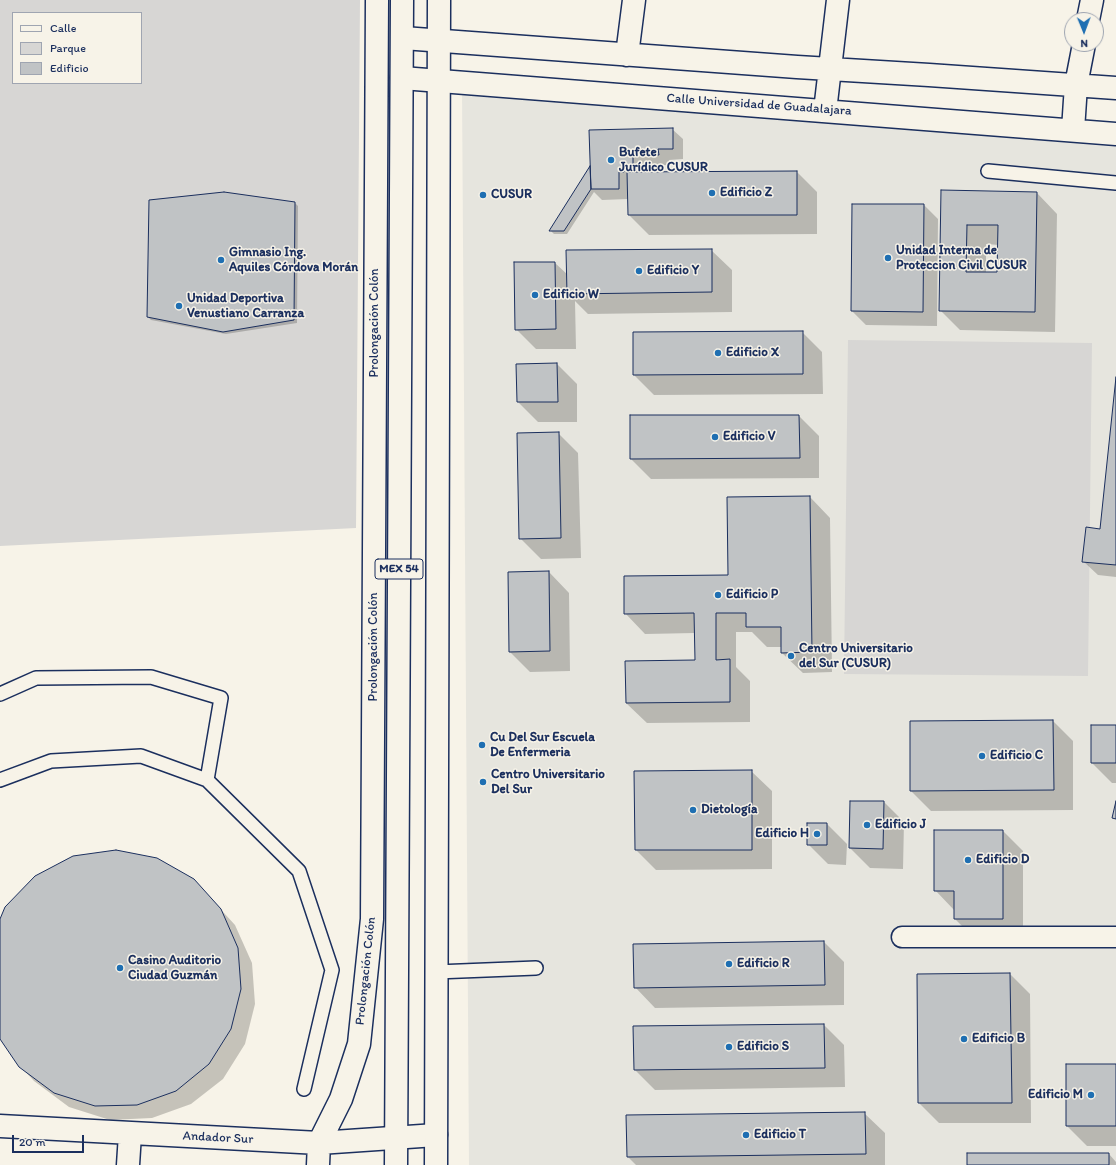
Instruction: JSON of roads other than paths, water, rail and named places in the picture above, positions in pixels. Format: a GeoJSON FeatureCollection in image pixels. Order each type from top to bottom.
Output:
{"type":"FeatureCollection","features":[{"type":"Feature","properties":{"kind":"street","name":"Prolongación Colón"},"geometry":{"type":"LineString","coordinates":[[318,1165],[319,1143],[342,1099],[359,1044],[372,919],[377,0]]}},
{"type":"Feature","properties":{"kind":"street","name":"Prolongación Colón"},"geometry":{"type":"LineString","coordinates":[[396,1165],[402,0]]}},
{"type":"Feature","properties":{"kind":"street","name":"MEX 54"},"geometry":{"type":"LineString","coordinates":[[436,1165],[439,0]]}},
{"type":"Feature","properties":{"kind":"street"},"geometry":{"type":"LineString","coordinates":[[627,55],[634,0]]}},
{"type":"Feature","properties":{"kind":"street"},"geometry":{"type":"LineString","coordinates":[[825,110],[838,0]]}},
{"type":"Feature","properties":{"kind":"street"},"geometry":{"type":"LineString","coordinates":[[1090,12],[1092,0]]}},
{"type":"Feature","properties":{"kind":"street"},"geometry":{"type":"LineString","coordinates":[[403,38],[829,70],[929,74],[1116,88]]}},
{"type":"Feature","properties":{"kind":"street"},"geometry":{"type":"LineString","coordinates":[[1073,130],[1076,85],[1082,52]]}},
{"type":"Feature","properties":{"kind":"street","name":"Calle Universidad de Guadalajara"},"geometry":{"type":"LineString","coordinates":[[402,78],[1116,134]]}},
{"type":"Feature","properties":{"kind":"street"},"geometry":{"type":"LineString","coordinates":[[902,937],[1116,937]]}},
{"type":"Feature","properties":{"kind":"street","name":"Andador Sur"},"geometry":{"type":"LineString","coordinates":[[0,1126],[319,1143],[436,1135]]}},
{"type":"Feature","properties":{"kind":"street"},"geometry":{"type":"LineString","coordinates":[[128,1165],[130,1134]]}},
{"type":"Feature","properties":{"kind":"lane"},"geometry":{"type":"LineString","coordinates":[[988,171],[1116,183]]}},
{"type":"Feature","properties":{"kind":"lane"},"geometry":{"type":"LineString","coordinates":[[0,694],[36,678],[151,677],[221,698],[207,780]]}},
{"type":"Feature","properties":{"kind":"lane"},"geometry":{"type":"LineString","coordinates":[[0,780],[51,761],[141,756],[207,780],[300,872],[332,970],[304,1089]]}},
{"type":"Feature","properties":{"kind":"lane"},"geometry":{"type":"LineString","coordinates":[[436,972],[536,968]]}},
{"type":"Feature","properties":{"kind":"place","name":"Bufete Jurídico CUSUR"},"geometry":{"type":"Point","coordinates":[611,160]}},
{"type":"Feature","properties":{"kind":"place","name":"Edificio Z"},"geometry":{"type":"Point","coordinates":[712,193]}},
{"type":"Feature","properties":{"kind":"place","name":"CUSUR"},"geometry":{"type":"Point","coordinates":[483,195]}},
{"type":"Feature","properties":{"kind":"place","name":"Unidad Interna de Proteccion Civil CUSUR"},"geometry":{"type":"Point","coordinates":[888,258]}},
{"type":"Feature","properties":{"kind":"place","name":"Gimnasio Ing. Aquiles Córdova Morán"},"geometry":{"type":"Point","coordinates":[221,260]}},
{"type":"Feature","properties":{"kind":"place","name":"Edificio Y"},"geometry":{"type":"Point","coordinates":[639,271]}},
{"type":"Feature","properties":{"kind":"place","name":"Edificio W"},"geometry":{"type":"Point","coordinates":[535,295]}},
{"type":"Feature","properties":{"kind":"place","name":"Unidad Deportiva Venustiano Carranza"},"geometry":{"type":"Point","coordinates":[179,306]}},
{"type":"Feature","properties":{"kind":"place","name":"Edificio X"},"geometry":{"type":"Point","coordinates":[718,353]}},
{"type":"Feature","properties":{"kind":"place","name":"Edificio V"},"geometry":{"type":"Point","coordinates":[715,437]}},
{"type":"Feature","properties":{"kind":"place","name":"Edificio P"},"geometry":{"type":"Point","coordinates":[718,595]}},
{"type":"Feature","properties":{"kind":"place","name":"Centro Universitario del Sur (CUSUR)"},"geometry":{"type":"Point","coordinates":[791,656]}},
{"type":"Feature","properties":{"kind":"place","name":"Cu Del Sur Escuela De Enfermeria"},"geometry":{"type":"Point","coordinates":[482,745]}},
{"type":"Feature","properties":{"kind":"place","name":"Edificio C"},"geometry":{"type":"Point","coordinates":[982,756]}},
{"type":"Feature","properties":{"kind":"place","name":"Centro Universitario Del Sur"},"geometry":{"type":"Point","coordinates":[483,782]}},
{"type":"Feature","properties":{"kind":"place","name":"Dietología"},"geometry":{"type":"Point","coordinates":[693,810]}},
{"type":"Feature","properties":{"kind":"place","name":"Edificio J"},"geometry":{"type":"Point","coordinates":[867,825]}},
{"type":"Feature","properties":{"kind":"place","name":"Edificio H"},"geometry":{"type":"Point","coordinates":[817,834]}},
{"type":"Feature","properties":{"kind":"place","name":"Edificio D"},"geometry":{"type":"Point","coordinates":[968,860]}},
{"type":"Feature","properties":{"kind":"place","name":"Edificio R"},"geometry":{"type":"Point","coordinates":[729,964]}},
{"type":"Feature","properties":{"kind":"place","name":"Casino Auditorio Ciudad Guzmán"},"geometry":{"type":"Point","coordinates":[120,968]}},
{"type":"Feature","properties":{"kind":"place","name":"Edificio B"},"geometry":{"type":"Point","coordinates":[964,1039]}},
{"type":"Feature","properties":{"kind":"place","name":"Edificio S"},"geometry":{"type":"Point","coordinates":[729,1047]}},
{"type":"Feature","properties":{"kind":"place","name":"Edificio M"},"geometry":{"type":"Point","coordinates":[1091,1095]}},
{"type":"Feature","properties":{"kind":"place","name":"Edificio T"},"geometry":{"type":"Point","coordinates":[746,1135]}}]}
